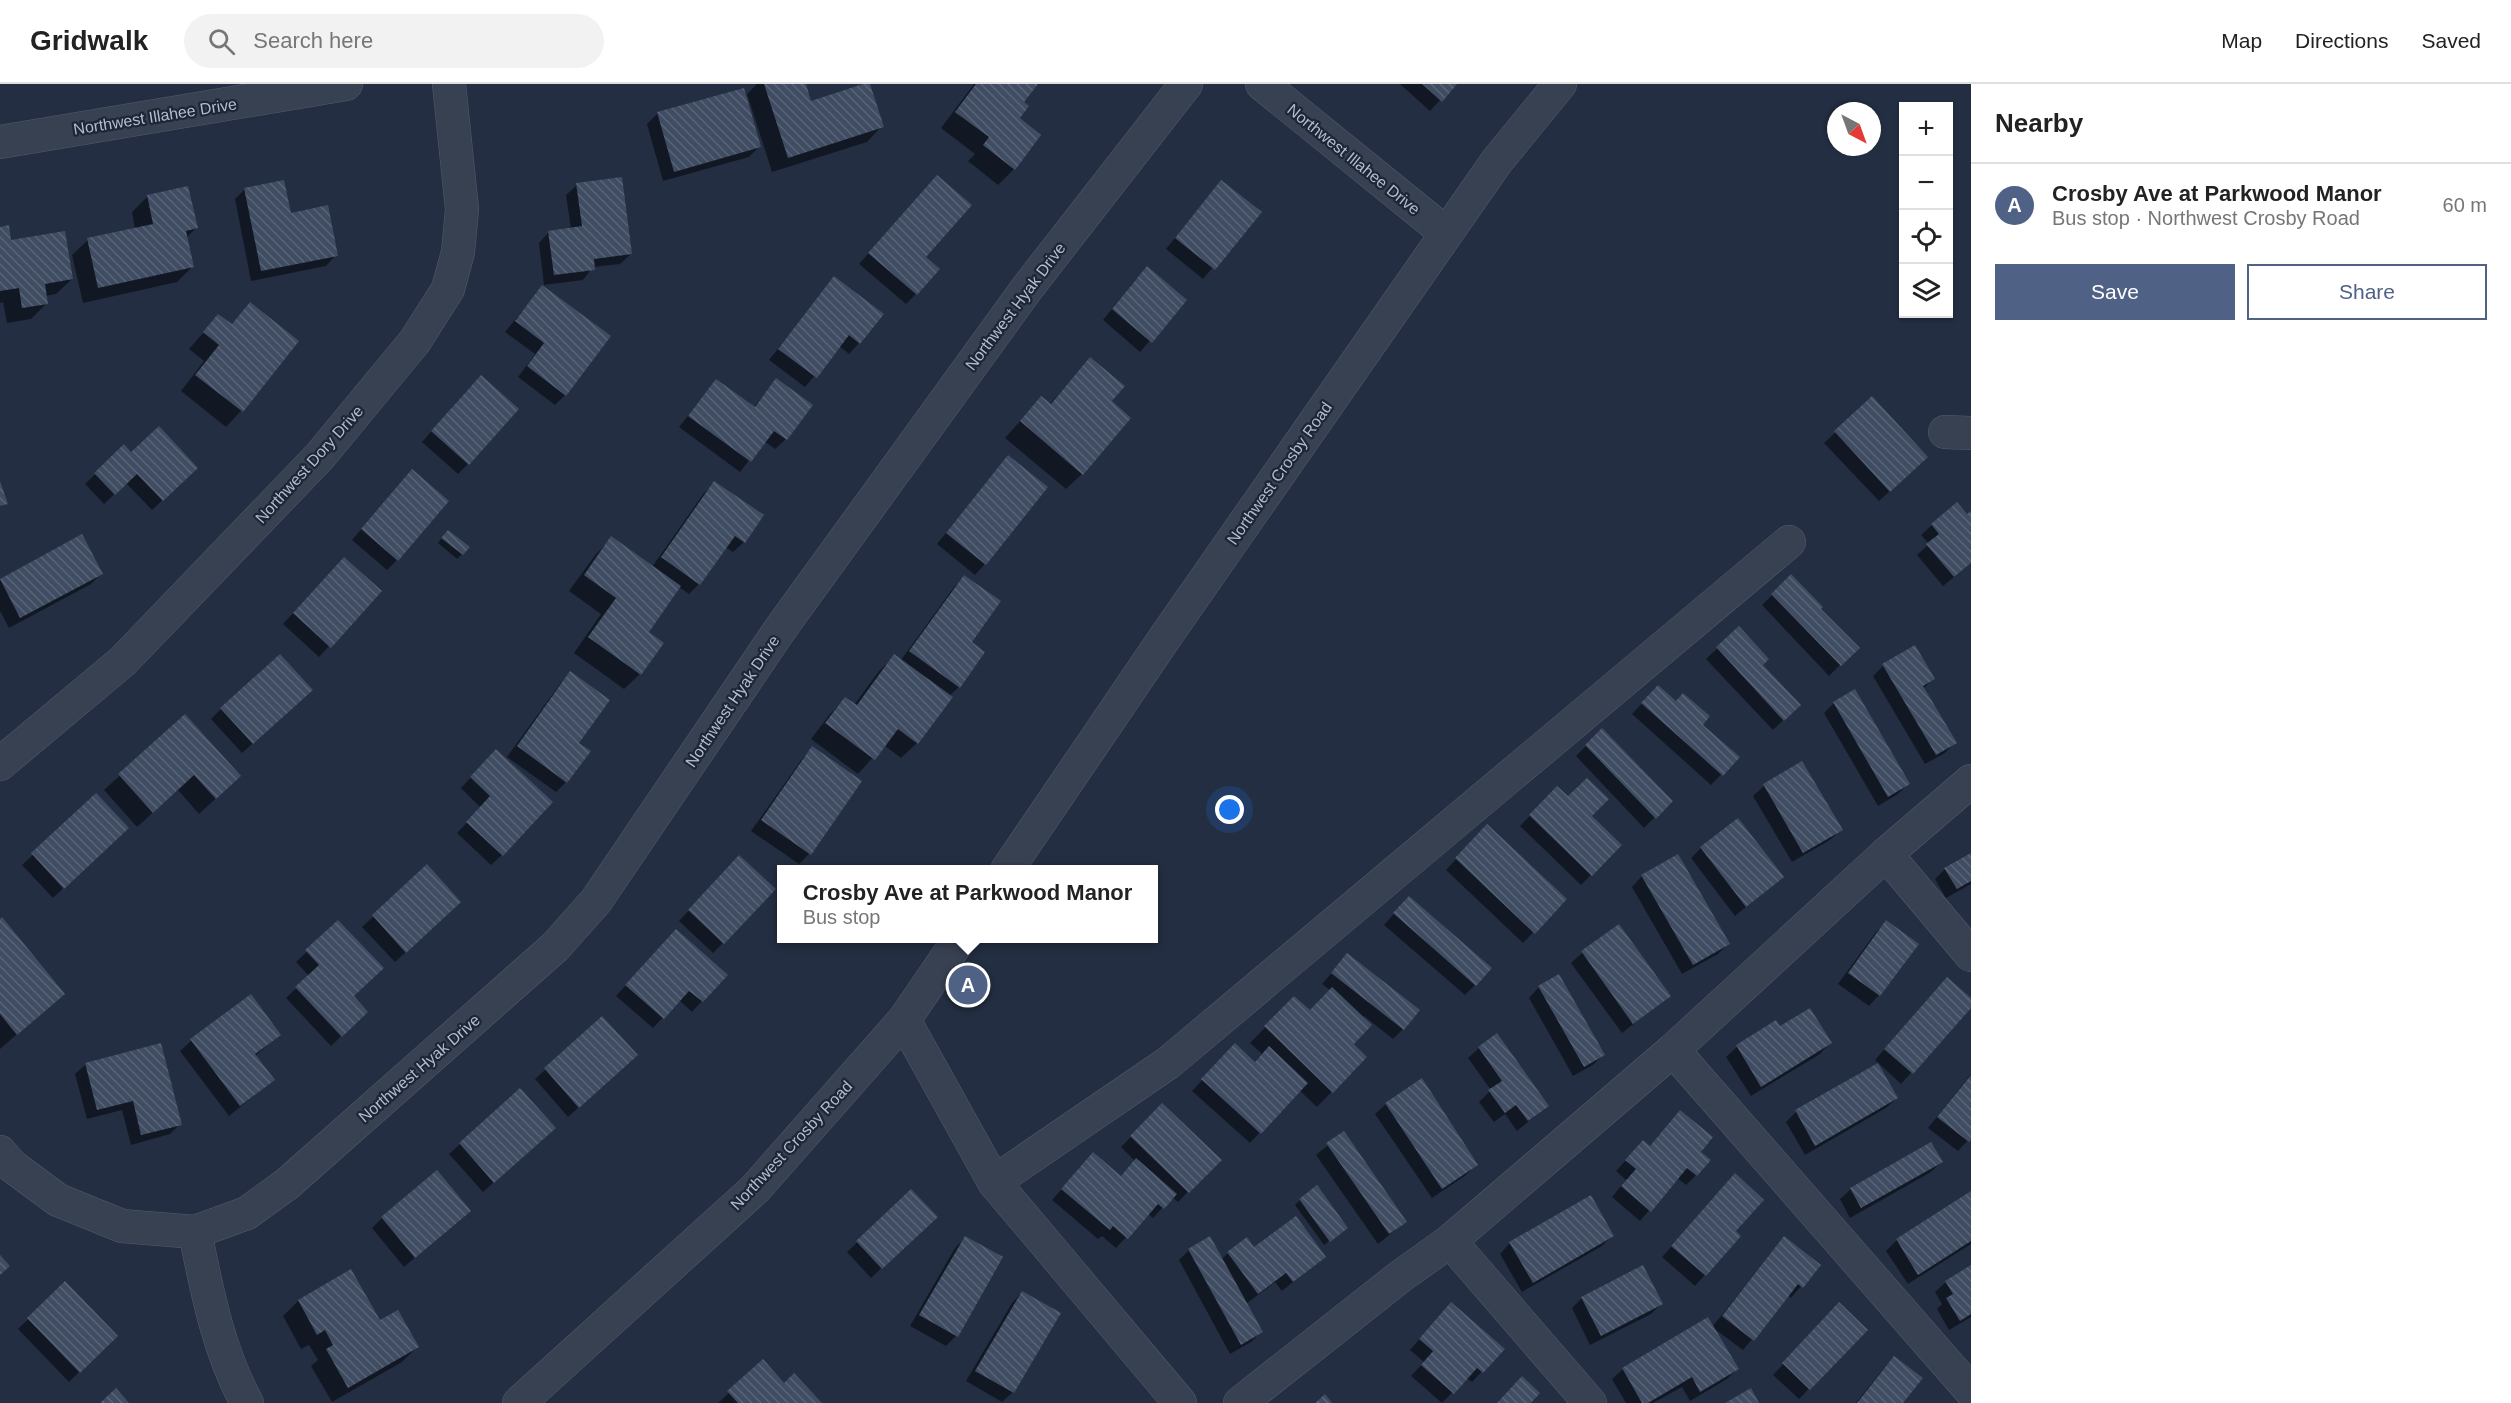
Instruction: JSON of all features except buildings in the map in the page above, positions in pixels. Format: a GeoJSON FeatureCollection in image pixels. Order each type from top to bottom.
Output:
{"type":"FeatureCollection","features":[{"type":"Feature","properties":{"kind":"street","name":"Northwest Illahee Drive"},"geometry":{"type":"LineString","coordinates":[[0,142],[346,84]]}},
{"type":"Feature","properties":{"kind":"street","name":"Northwest Dory Drive"},"geometry":{"type":"LineString","coordinates":[[1,761],[123,661],[320,456],[415,341],[448,288],[458,252],[462,209],[449,84]]}},
{"type":"Feature","properties":{"kind":"street","name":"Northwest Hyak Drive"},"geometry":{"type":"LineString","coordinates":[[195,1232],[247,1213],[287,1184],[555,947],[596,901],[781,628],[1014,306],[1186,84]]}},
{"type":"Feature","properties":{"kind":"street","name":"Northwest Illahee Drive"},"geometry":{"type":"LineString","coordinates":[[1262,84],[1446,233]]}},
{"type":"Feature","properties":{"kind":"street","name":"Northwest Crosby Road"},"geometry":{"type":"LineString","coordinates":[[1009,865],[1446,233],[1497,161],[1560,84]]}},
{"type":"Feature","properties":{"kind":"street"},"geometry":{"type":"LineString","coordinates":[[994,1182],[1168,1063],[1789,542]]}},
{"type":"Feature","properties":{"kind":"street"},"geometry":{"type":"LineString","coordinates":[[1240,1403],[1401,1276],[1450,1241],[1673,1050],[1886,854],[1971,782]]}},
{"type":"Feature","properties":{"kind":"street"},"geometry":{"type":"LineString","coordinates":[[1886,854],[1971,955]]}},
{"type":"Feature","properties":{"kind":"street","name":"Northwest Crosby Road"},"geometry":{"type":"LineString","coordinates":[[519,1403],[755,1189],[904,1020],[957,943]]}},
{"type":"Feature","properties":{"kind":"street"},"geometry":{"type":"LineString","coordinates":[[904,1020],[994,1182],[1180,1403]]}},
{"type":"Feature","properties":{"kind":"street"},"geometry":{"type":"LineString","coordinates":[[1673,1050],[1971,1391]]}},
{"type":"Feature","properties":{"kind":"street"},"geometry":{"type":"LineString","coordinates":[[0,1152],[12,1166],[58,1200],[111,1222],[122,1226],[195,1232],[212,1313],[235,1378],[247,1403]]}},
{"type":"Feature","properties":{"kind":"street"},"geometry":{"type":"LineString","coordinates":[[1450,1241],[1590,1403]]}},
{"type":"Feature","properties":{"kind":"place","name":"Crosby Ave at Parkwood Manor"},"geometry":{"type":"Point","coordinates":[968,985]}}]}
